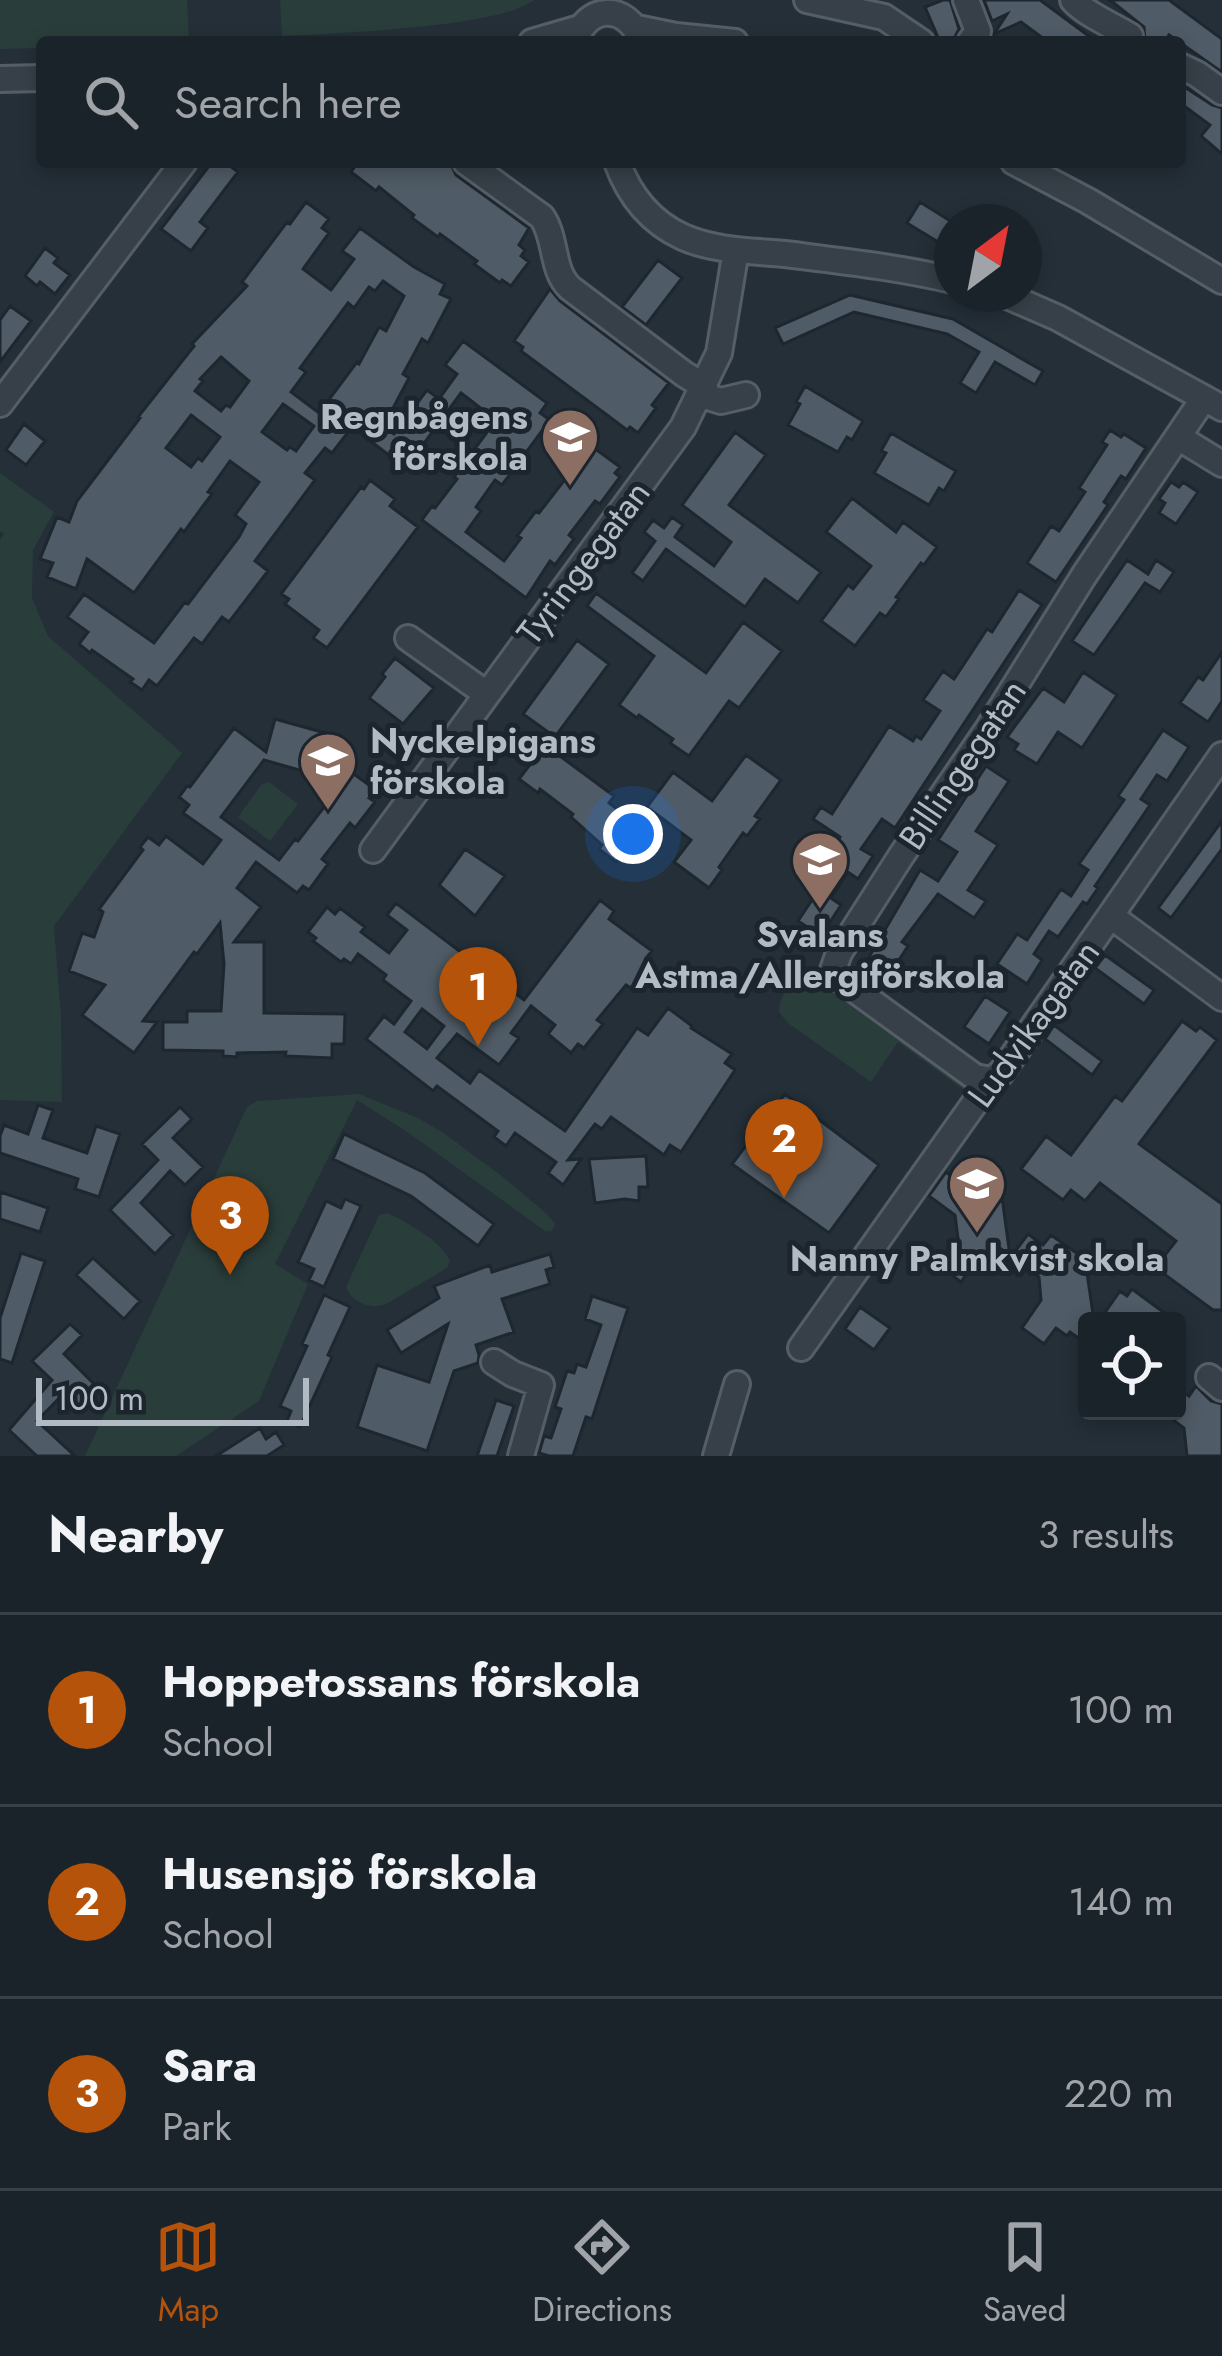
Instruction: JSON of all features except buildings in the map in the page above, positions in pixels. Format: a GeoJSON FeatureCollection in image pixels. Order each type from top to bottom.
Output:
{"type":"FeatureCollection","features":[{"type":"Feature","properties":{"kind":"street"},"geometry":{"type":"LineString","coordinates":[[807,0],[884,16],[912,36]]}},
{"type":"Feature","properties":{"kind":"street"},"geometry":{"type":"LineString","coordinates":[[966,0],[978,32],[975,36]]}},
{"type":"Feature","properties":{"kind":"street"},"geometry":{"type":"LineString","coordinates":[[1072,0],[1130,36]]}},
{"type":"Feature","properties":{"kind":"street"},"geometry":{"type":"LineString","coordinates":[[548,36],[605,13],[676,36]]}},
{"type":"Feature","properties":{"kind":"street"},"geometry":{"type":"LineString","coordinates":[[1186,69],[1222,92]]}},
{"type":"Feature","properties":{"kind":"street"},"geometry":{"type":"LineString","coordinates":[[0,80],[36,78]]}},
{"type":"Feature","properties":{"kind":"street"},"geometry":{"type":"LineString","coordinates":[[0,404],[179,168]]}},
{"type":"Feature","properties":{"kind":"street"},"geometry":{"type":"LineString","coordinates":[[474,168],[542,218],[549,227],[560,278],[570,288],[721,401],[746,395]]}},
{"type":"Feature","properties":{"kind":"street"},"geometry":{"type":"LineString","coordinates":[[620,168],[641,206],[659,223],[694,242],[934,276]]}},
{"type":"Feature","properties":{"kind":"street"},"geometry":{"type":"LineString","coordinates":[[1026,168],[1222,281]]}},
{"type":"Feature","properties":{"kind":"street","name":"Tyringegatan"},"geometry":{"type":"LineString","coordinates":[[373,850],[683,427],[719,353],[736,250]]}},
{"type":"Feature","properties":{"kind":"street"},"geometry":{"type":"LineString","coordinates":[[1042,311],[1213,403]]}},
{"type":"Feature","properties":{"kind":"street","name":"Billingegatan"},"geometry":{"type":"LineString","coordinates":[[991,1080],[975,1077],[833,970],[839,953],[1085,574],[1178,437],[1213,403]]}},
{"type":"Feature","properties":{"kind":"street"},"geometry":{"type":"LineString","coordinates":[[1178,437],[1222,464]]}},
{"type":"Feature","properties":{"kind":"street"},"geometry":{"type":"LineString","coordinates":[[408,638],[485,693]]}},
{"type":"Feature","properties":{"kind":"street","name":"Ludvikagatan"},"geometry":{"type":"LineString","coordinates":[[801,1348],[991,1080],[1001,1073],[1222,755]]}},
{"type":"Feature","properties":{"kind":"street"},"geometry":{"type":"LineString","coordinates":[[1111,916],[1222,998]]}},
{"type":"Feature","properties":{"kind":"street"},"geometry":{"type":"LineString","coordinates":[[494,1362],[541,1385],[521,1456]]}},
{"type":"Feature","properties":{"kind":"street"},"geometry":{"type":"LineString","coordinates":[[716,1456],[737,1384]]}},
{"type":"Feature","properties":{"kind":"green space"},"geometry":{"type":"Polygon","coordinates":[[[0,0],[187,0],[189,36],[36,36],[36,48],[0,49],[0,0]]]}},
{"type":"Feature","properties":{"kind":"green space"},"geometry":{"type":"Polygon","coordinates":[[[280,0],[534,0],[487,17],[452,23],[282,36],[280,0]]]}},
{"type":"Feature","properties":{"kind":"green space"},"geometry":{"type":"Polygon","coordinates":[[[0,473],[54,512],[33,550],[32,598],[48,636],[182,753],[54,926],[62,1102],[0,1100],[0,540],[4,534],[0,531],[0,473]]]}},
{"type":"Feature","properties":{"kind":"green space"},"geometry":{"type":"Polygon","coordinates":[[[269,782],[298,804],[270,841],[238,817],[262,784],[269,782]]]}},
{"type":"Feature","properties":{"kind":"green space"},"geometry":{"type":"Polygon","coordinates":[[[807,969],[816,973],[814,979],[971,1088],[968,1093],[898,1042],[871,1082],[788,1023],[779,1012],[781,1000],[807,969]]]}},
{"type":"Feature","properties":{"kind":"green space"},"geometry":{"type":"Polygon","coordinates":[[[359,1094],[445,1134],[548,1215],[555,1224],[551,1232],[357,1100],[275,1264],[308,1284],[259,1401],[176,1456],[85,1456],[247,1107],[257,1101],[359,1094]]]}},
{"type":"Feature","properties":{"kind":"green space"},"geometry":{"type":"Polygon","coordinates":[[[388,1213],[432,1239],[450,1261],[447,1268],[388,1303],[370,1306],[346,1287],[379,1215],[388,1213]]]}},
{"type":"Feature","properties":{"kind":"place","name":"Regnbågens förskola"},"geometry":{"type":"Point","coordinates":[570,488]}},
{"type":"Feature","properties":{"kind":"place","name":"Nyckelpigans förskola"},"geometry":{"type":"Point","coordinates":[328,812]}},
{"type":"Feature","properties":{"kind":"place","name":"Svalans Astma/Allergiförskola"},"geometry":{"type":"Point","coordinates":[820,911]}},
{"type":"Feature","properties":{"kind":"place","name":"Hoppetossans förskola"},"geometry":{"type":"Point","coordinates":[478,1046]}},
{"type":"Feature","properties":{"kind":"place","name":"Husensjö förskola"},"geometry":{"type":"Point","coordinates":[784,1198]}},
{"type":"Feature","properties":{"kind":"place","name":"Nanny Palmkvist skola"},"geometry":{"type":"Point","coordinates":[977,1235]}},
{"type":"Feature","properties":{"kind":"place","name":"Sara"},"geometry":{"type":"Point","coordinates":[230,1275]}}]}
